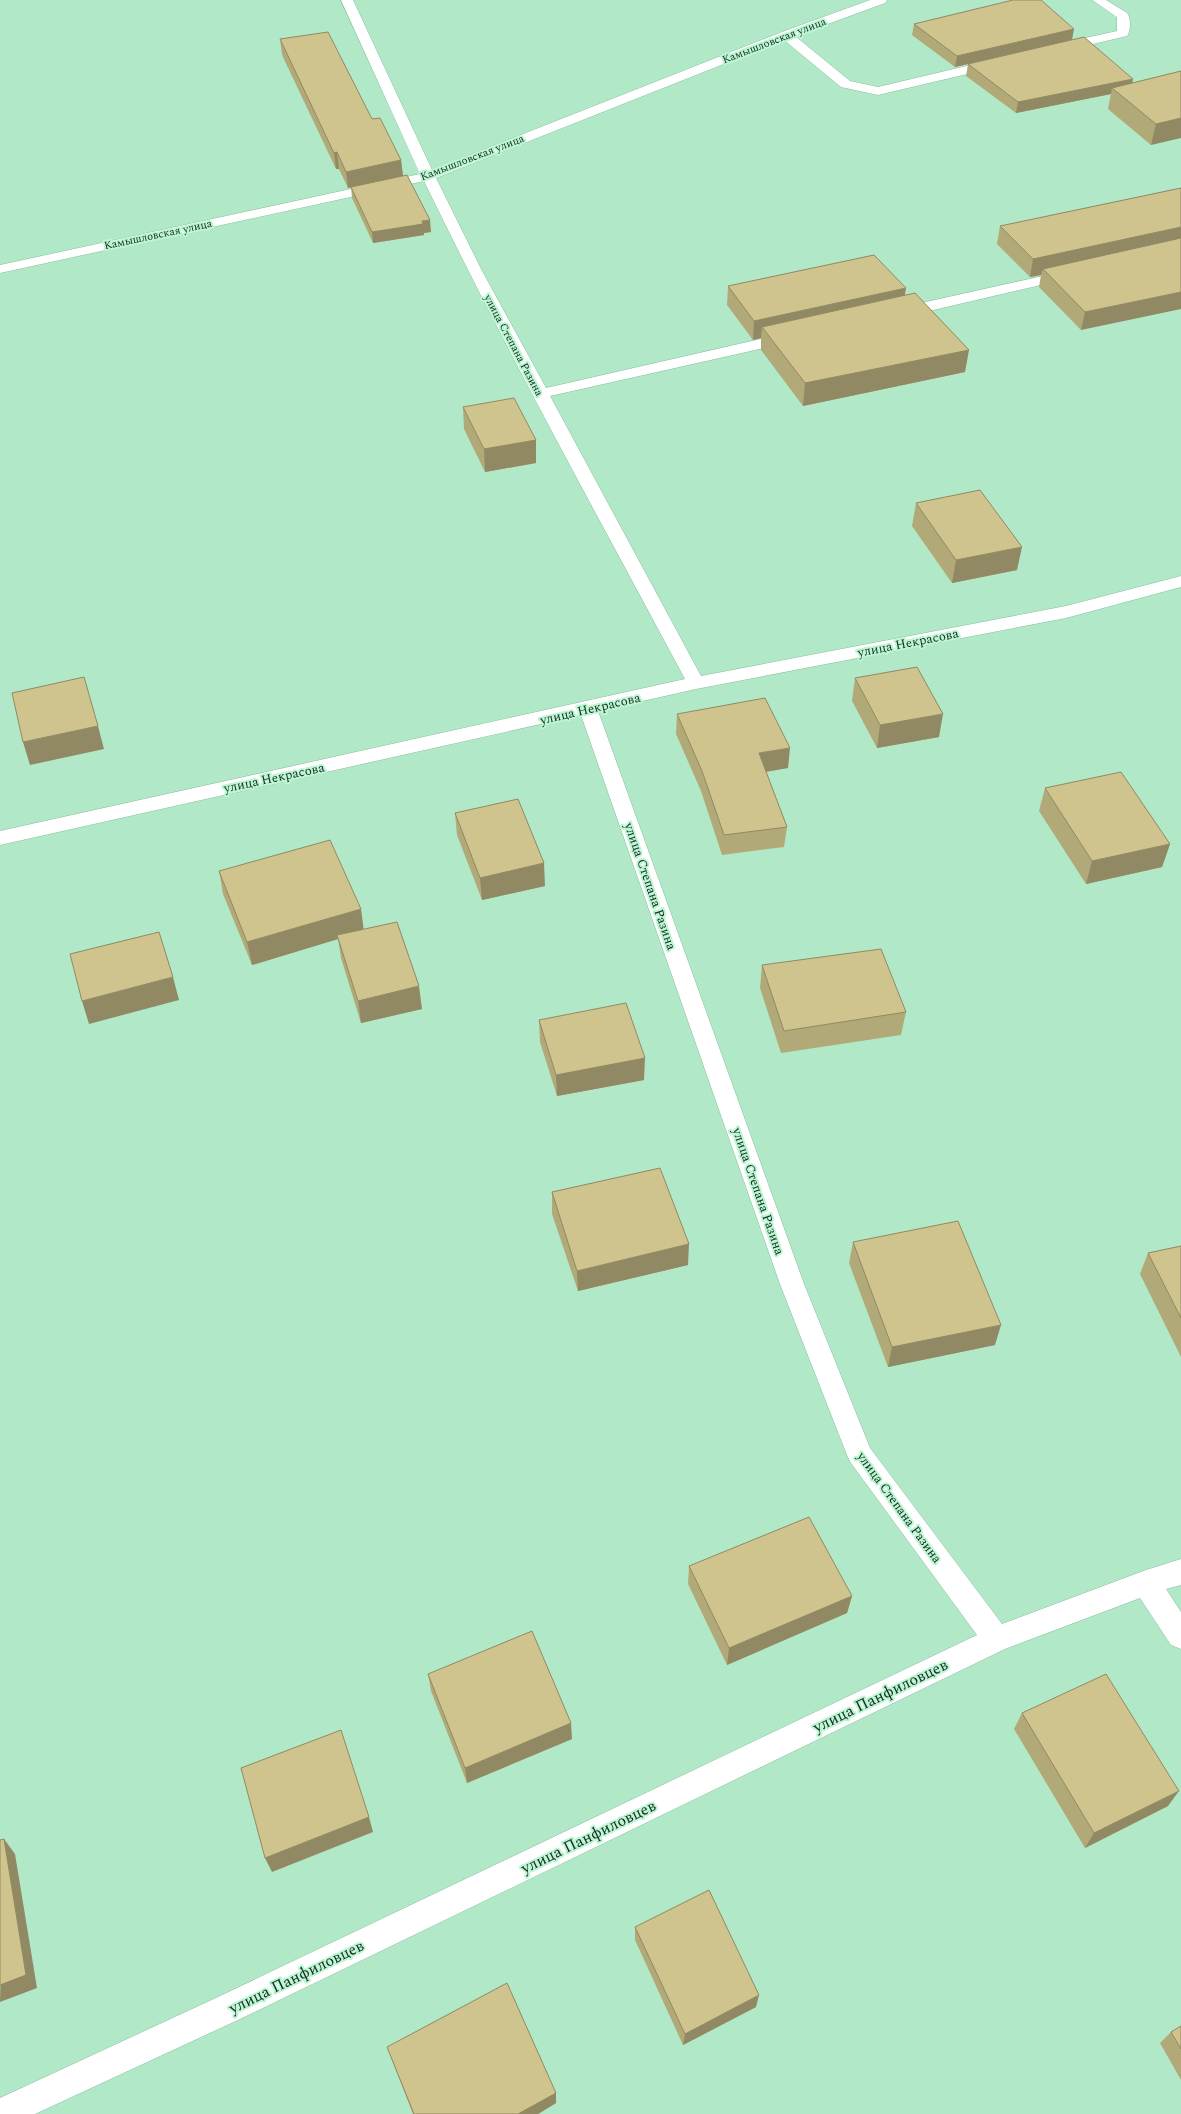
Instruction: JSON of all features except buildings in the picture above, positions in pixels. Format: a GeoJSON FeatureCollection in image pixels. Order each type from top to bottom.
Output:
{"type":"FeatureCollection","features":[{"type":"Feature","properties":{"kind":"street","name":"улица Степана Разина"},"geometry":{"type":"LineString","coordinates":[[347,0],[428,176],[475,272],[696,683]]}},
{"type":"Feature","properties":{"kind":"street","name":"Камышловская улица"},"geometry":{"type":"LineString","coordinates":[[0,269],[428,176],[786,35],[881,0]]}},
{"type":"Feature","properties":{"kind":"street"},"geometry":{"type":"LineString","coordinates":[[1046,51],[1123,33],[1123,16],[1098,0]]}},
{"type":"Feature","properties":{"kind":"street"},"geometry":{"type":"LineString","coordinates":[[786,35],[846,84],[878,91],[1008,60]]}},
{"type":"Feature","properties":{"kind":"street"},"geometry":{"type":"LineString","coordinates":[[888,315],[1081,272]]}},
{"type":"Feature","properties":{"kind":"street"},"geometry":{"type":"LineString","coordinates":[[540,394],[803,334]]}},
{"type":"Feature","properties":{"kind":"street","name":"улица Некрасова"},"geometry":{"type":"LineString","coordinates":[[0,838],[696,683],[1066,612],[1181,581]]}},
{"type":"Feature","properties":{"kind":"street","name":"улица Степана Разина"},"geometry":{"type":"LineString","coordinates":[[588,708],[792,1284],[860,1455],[997,1639]]}},
{"type":"Feature","properties":{"kind":"street","name":"улица Панфиловцев"},"geometry":{"type":"LineString","coordinates":[[0,2114],[229,2008],[997,1639],[1146,1583],[1181,1572]]}},
{"type":"Feature","properties":{"kind":"street"},"geometry":{"type":"LineString","coordinates":[[1146,1583],[1181,1636]]}}]}
